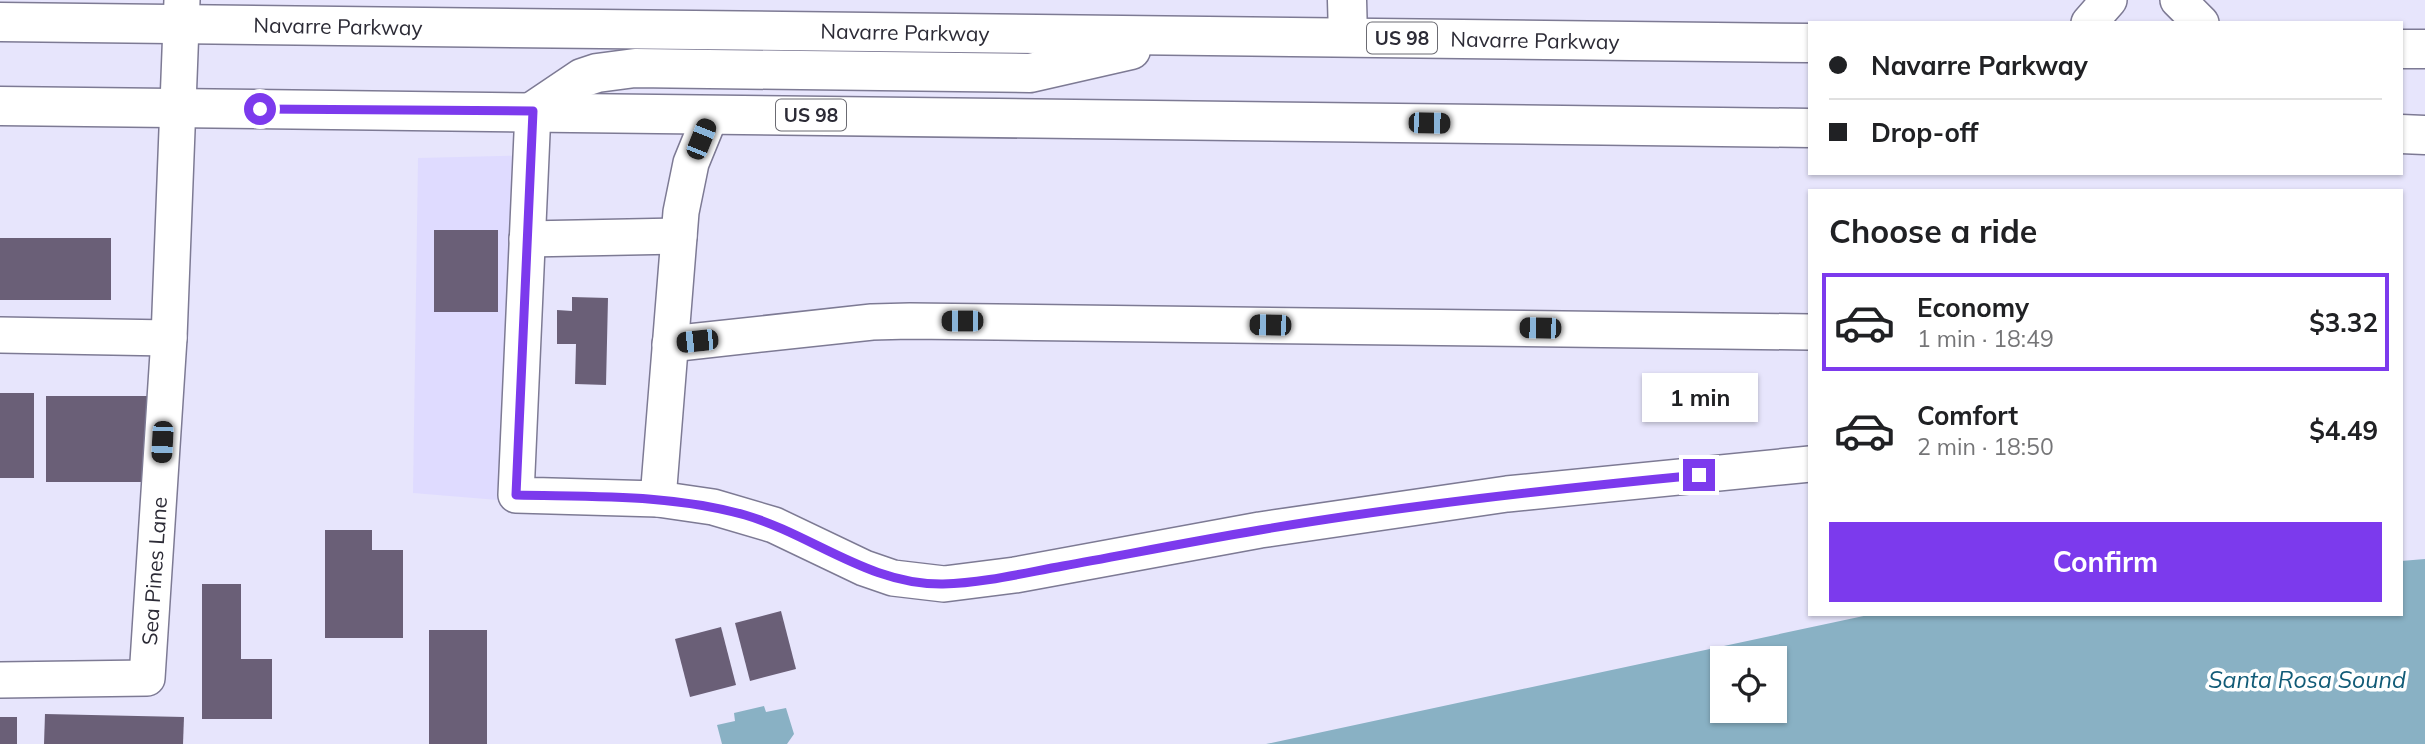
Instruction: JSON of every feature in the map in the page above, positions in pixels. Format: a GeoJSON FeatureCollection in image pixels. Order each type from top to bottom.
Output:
{"type":"FeatureCollection","features":[{"type":"Feature","properties":{"kind":"highway"},"geometry":{"type":"LineString","coordinates":[[1346,0],[1348,37]]}},
{"type":"Feature","properties":{"kind":"highway","name":"Navarre Parkway"},"geometry":{"type":"LineString","coordinates":[[0,22],[182,12],[1191,36],[1808,43]]}},
{"type":"Feature","properties":{"kind":"highway"},"geometry":{"type":"LineString","coordinates":[[533,111],[582,78],[625,69],[1030,73],[1191,36]]}},
{"type":"Feature","properties":{"kind":"highway"},"geometry":{"type":"LineString","coordinates":[[2403,48],[2425,49]]}},
{"type":"Feature","properties":{"kind":"highway","name":"US 98"},"geometry":{"type":"LineString","coordinates":[[0,106],[1808,128]]}},
{"type":"Feature","properties":{"kind":"highway"},"geometry":{"type":"LineString","coordinates":[[2403,137],[2425,135]]}},
{"type":"Feature","properties":{"kind":"street"},"geometry":{"type":"LineString","coordinates":[[2091,21],[2109,0]]}},
{"type":"Feature","properties":{"kind":"street"},"geometry":{"type":"LineString","coordinates":[[2178,0],[2199,21]]}},
{"type":"Feature","properties":{"kind":"street","name":"Sea Pines Lane"},"geometry":{"type":"LineString","coordinates":[[0,680],[147,678],[169,338],[182,12]]}},
{"type":"Feature","properties":{"kind":"street"},"geometry":{"type":"LineString","coordinates":[[533,111],[516,495],[658,499],[703,505],[774,525],[864,568],[893,578],[944,584],[1015,575],[1260,530],[1507,494],[1808,464]]}},
{"type":"Feature","properties":{"kind":"street"},"geometry":{"type":"LineString","coordinates":[[658,499],[681,212],[691,163],[711,114]]}},
{"type":"Feature","properties":{"kind":"street"},"geometry":{"type":"LineString","coordinates":[[2403,138],[2425,149]]}},
{"type":"Feature","properties":{"kind":"street"},"geometry":{"type":"LineString","coordinates":[[527,239],[678,236]]}},
{"type":"Feature","properties":{"kind":"street"},"geometry":{"type":"LineString","coordinates":[[670,344],[872,322],[910,321],[1808,332]]}},
{"type":"Feature","properties":{"kind":"street"},"geometry":{"type":"LineString","coordinates":[[0,335],[169,338]]}},
{"type":"Feature","properties":{"kind":"shaded area"},"geometry":{"type":"Polygon","coordinates":[[[540,155],[521,502],[413,493],[418,158],[540,155]]]}},
{"type":"Feature","properties":{"kind":"water","name":"Santa Rosa Sound"},"geometry":{"type":"Polygon","coordinates":[[[2425,559],[2425,744],[1266,744],[1710,649],[1710,723],[1787,723],[1787,646],[1724,646],[1864,616],[2403,616],[2403,561],[2425,559]]]}},
{"type":"Feature","properties":{"kind":"water"},"geometry":{"type":"Polygon","coordinates":[[[764,706],[766,712],[786,708],[794,734],[787,744],[722,744],[717,725],[735,721],[734,713],[764,706]]]}},
{"type":"Feature","properties":{"kind":"building"},"geometry":{"type":"Polygon","coordinates":[[[434,230],[498,230],[498,312],[434,312],[434,230]]]}},
{"type":"Feature","properties":{"kind":"building"},"geometry":{"type":"Polygon","coordinates":[[[0,238],[111,238],[111,300],[0,300],[0,238]]]}},
{"type":"Feature","properties":{"kind":"building"},"geometry":{"type":"Polygon","coordinates":[[[572,297],[608,298],[606,385],[575,384],[576,344],[557,344],[557,310],[572,311],[572,297]]]}},
{"type":"Feature","properties":{"kind":"building"},"geometry":{"type":"Polygon","coordinates":[[[0,393],[34,393],[34,478],[0,478],[0,393]]]}},
{"type":"Feature","properties":{"kind":"building"},"geometry":{"type":"Polygon","coordinates":[[[46,396],[154,396],[154,482],[46,482],[46,396]]]}},
{"type":"Feature","properties":{"kind":"building"},"geometry":{"type":"Polygon","coordinates":[[[325,530],[372,530],[372,550],[403,550],[403,638],[325,638],[325,530]]]}},
{"type":"Feature","properties":{"kind":"building"},"geometry":{"type":"Polygon","coordinates":[[[202,584],[241,584],[241,659],[272,659],[272,719],[202,719],[202,584]]]}},
{"type":"Feature","properties":{"kind":"building"},"geometry":{"type":"Polygon","coordinates":[[[781,611],[796,669],[750,681],[735,623],[781,611]]]}},
{"type":"Feature","properties":{"kind":"building"},"geometry":{"type":"Polygon","coordinates":[[[721,627],[736,685],[690,697],[675,639],[721,627]]]}},
{"type":"Feature","properties":{"kind":"building"},"geometry":{"type":"Polygon","coordinates":[[[429,630],[487,630],[487,744],[429,744],[429,630]]]}},
{"type":"Feature","properties":{"kind":"building"},"geometry":{"type":"Polygon","coordinates":[[[45,714],[184,717],[183,744],[44,744],[45,714]]]}},
{"type":"Feature","properties":{"kind":"building"},"geometry":{"type":"Polygon","coordinates":[[[0,717],[17,717],[17,744],[0,744],[0,717]]]}},
{"type":"Feature","properties":{"kind":"route"},"geometry":{"type":"LineString","coordinates":[[260,109],[533,111],[516,495],[658,499],[713,507],[774,525],[864,568],[893,578],[944,584],[1015,575],[1260,530],[1507,494],[1699,475]]}}]}
